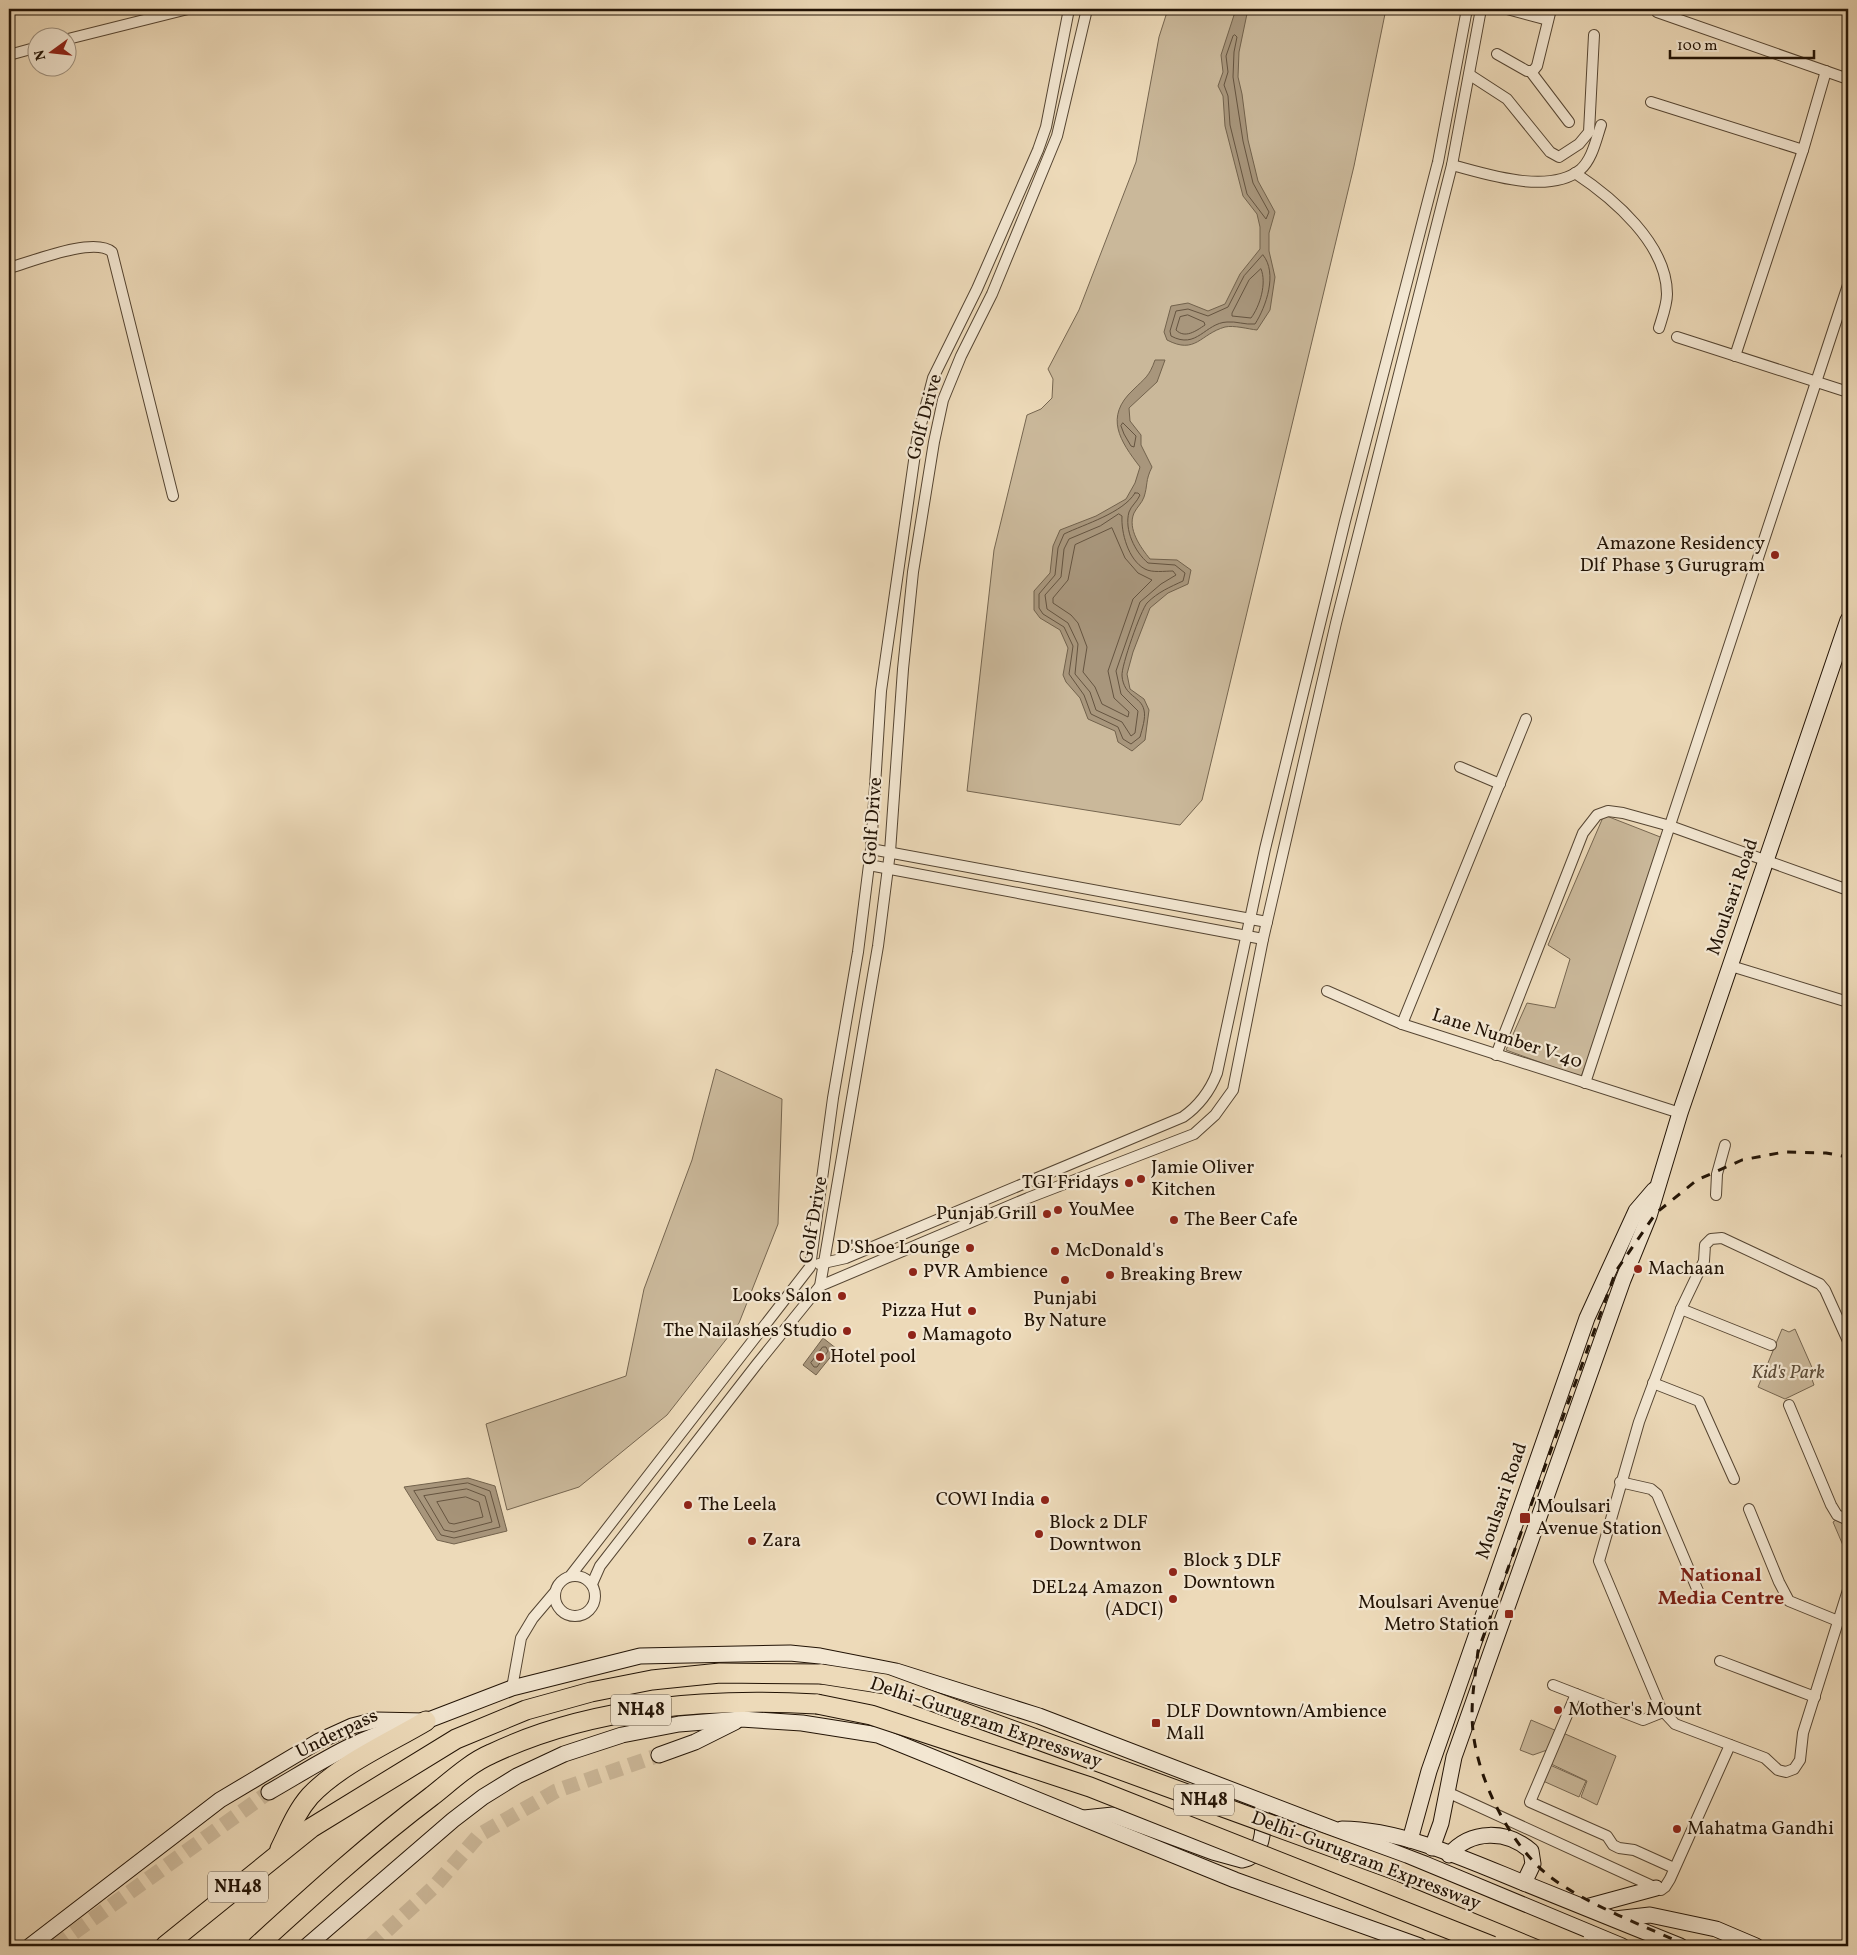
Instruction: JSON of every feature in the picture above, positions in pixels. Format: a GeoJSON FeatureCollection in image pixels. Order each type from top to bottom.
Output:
{"type":"FeatureCollection","features":[{"type":"Feature","properties":{"kind":"highway","name":"Delhi-Gurugram Expressway"},"geometry":{"type":"LineString","coordinates":[[165,1946],[311,1828],[456,1739],[526,1710],[591,1692],[652,1680],[720,1673],[822,1674],[884,1684],[1401,1872],[1580,1946]]}},
{"type":"Feature","properties":{"kind":"highway","name":"Delhi-Gurugram Expressway"},"geometry":{"type":"LineString","coordinates":[[257,1946],[376,1838],[490,1754],[557,1729],[623,1713],[699,1703],[758,1701],[817,1704],[871,1715],[1090,1787],[1492,1946]]}},
{"type":"Feature","properties":{"kind":"highway"},"geometry":{"type":"LineString","coordinates":[[278,1853],[295,1817],[311,1796],[343,1770],[426,1721]]}},
{"type":"Feature","properties":{"kind":"main road","name":"Moulsari Road"},"geometry":{"type":"LineString","coordinates":[[1432,1848],[1441,1823],[1454,1757],[1616,1298],[1649,1216],[1656,1187],[1680,1113],[1848,620]]}},
{"type":"Feature","properties":{"kind":"main road","name":"Moulsari Road"},"geometry":{"type":"LineString","coordinates":[[1410,1840],[1429,1771],[1587,1318],[1636,1211],[1656,1187]]}},
{"type":"Feature","properties":{"kind":"main road"},"geometry":{"type":"LineString","coordinates":[[30,1946],[220,1800],[259,1775],[320,1741],[352,1726],[376,1720],[426,1721],[512,1688],[640,1656],[790,1653],[820,1656],[896,1671],[1039,1716],[1425,1864],[1622,1946]]}},
{"type":"Feature","properties":{"kind":"main road"},"geometry":{"type":"LineString","coordinates":[[659,1755],[695,1742],[741,1719]]}},
{"type":"Feature","properties":{"kind":"main road"},"geometry":{"type":"LineString","coordinates":[[306,1946],[453,1820],[483,1797],[517,1776],[573,1752],[622,1735],[679,1724],[741,1719],[802,1723],[878,1735],[1235,1880],[1420,1946]]}},
{"type":"Feature","properties":{"kind":"main road","name":"Underpass"},"geometry":{"type":"LineString","coordinates":[[269,1792],[353,1744],[379,1732],[426,1721]]}},
{"type":"Feature","properties":{"kind":"main road"},"geometry":{"type":"LineString","coordinates":[[1081,1818],[1114,1815],[1213,1852],[1242,1860],[1252,1856],[1264,1831],[1261,1812],[1247,1796]]}},
{"type":"Feature","properties":{"kind":"main road"},"geometry":{"type":"LineString","coordinates":[[1416,1822],[1429,1828],[1434,1828],[1441,1823]]}},
{"type":"Feature","properties":{"kind":"main road"},"geometry":{"type":"LineString","coordinates":[[1333,1829],[1366,1829],[1410,1840],[1586,1907],[1680,1946]]}},
{"type":"Feature","properties":{"kind":"main road"},"geometry":{"type":"LineString","coordinates":[[1450,1855],[1456,1847],[1472,1838],[1500,1835],[1511,1838],[1531,1851],[1533,1864],[1524,1883]]}},
{"type":"Feature","properties":{"kind":"main road"},"geometry":{"type":"LineString","coordinates":[[1586,1907],[1656,1888]]}},
{"type":"Feature","properties":{"kind":"main road"},"geometry":{"type":"LineString","coordinates":[[1614,1919],[1650,1915],[1716,1929],[1756,1946]]}},
{"type":"Feature","properties":{"kind":"street"},"geometry":{"type":"LineString","coordinates":[[78,37],[188,9]]}},
{"type":"Feature","properties":{"kind":"street","name":"Golf Drive"},"geometry":{"type":"LineString","coordinates":[[571,1575],[810,1267],[833,1098],[850,1005],[869,865],[881,691],[916,440],[933,378],[977,288],[1038,150],[1046,127],[1069,9]]}},
{"type":"Feature","properties":{"kind":"street","name":"Golf Drive"},"geometry":{"type":"LineString","coordinates":[[592,1584],[600,1566],[820,1286],[869,1010],[890,852],[904,659],[913,572],[934,442],[943,400],[961,356],[992,294],[1057,136],[1087,9]]}},
{"type":"Feature","properties":{"kind":"street"},"geometry":{"type":"LineString","coordinates":[[810,1267],[846,1258],[1183,1117],[1192,1111],[1206,1096],[1217,1073],[1250,919],[1286,768],[1346,521],[1421,233],[1459,57],[1467,9]]}},
{"type":"Feature","properties":{"kind":"street"},"geometry":{"type":"LineString","coordinates":[[820,1286],[1028,1198],[1199,1131],[1215,1115],[1233,1090],[1263,939],[1301,772],[1360,524],[1452,165],[1481,9]]}},
{"type":"Feature","properties":{"kind":"street"},"geometry":{"type":"LineString","coordinates":[[1507,9],[1548,20]]}},
{"type":"Feature","properties":{"kind":"street"},"geometry":{"type":"LineString","coordinates":[[1530,72],[1537,66],[1551,9]]}},
{"type":"Feature","properties":{"kind":"street"},"geometry":{"type":"LineString","coordinates":[[1657,12],[1848,79]]}},
{"type":"Feature","properties":{"kind":"street"},"geometry":{"type":"LineString","coordinates":[[1470,75],[1507,99],[1550,152],[1559,157],[1579,144],[1589,132],[1594,35]]}},
{"type":"Feature","properties":{"kind":"street"},"geometry":{"type":"LineString","coordinates":[[9,54],[28,49]]}},
{"type":"Feature","properties":{"kind":"street"},"geometry":{"type":"LineString","coordinates":[[1497,54],[1530,72],[1569,122]]}},
{"type":"Feature","properties":{"kind":"street"},"geometry":{"type":"LineString","coordinates":[[1459,57],[1473,60]]}},
{"type":"Feature","properties":{"kind":"street"},"geometry":{"type":"LineString","coordinates":[[1735,356],[1803,150],[1826,71]]}},
{"type":"Feature","properties":{"kind":"street"},"geometry":{"type":"LineString","coordinates":[[1651,102],[1803,150]]}},
{"type":"Feature","properties":{"kind":"street"},"geometry":{"type":"LineString","coordinates":[[1452,165],[1514,181],[1561,179],[1580,170],[1591,155],[1601,125]]}},
{"type":"Feature","properties":{"kind":"street"},"geometry":{"type":"LineString","coordinates":[[1574,173],[1600,189],[1625,213],[1658,253],[1664,271],[1667,295],[1659,328]]}},
{"type":"Feature","properties":{"kind":"street"},"geometry":{"type":"LineString","coordinates":[[9,268],[76,248],[98,245],[106,247],[112,252],[174,496]]}},
{"type":"Feature","properties":{"kind":"street"},"geometry":{"type":"LineString","coordinates":[[1585,1083],[1848,285]]}},
{"type":"Feature","properties":{"kind":"street"},"geometry":{"type":"LineString","coordinates":[[977,288],[992,294]]}},
{"type":"Feature","properties":{"kind":"street"},"geometry":{"type":"LineString","coordinates":[[1677,337],[1848,392]]}},
{"type":"Feature","properties":{"kind":"street"},"geometry":{"type":"LineString","coordinates":[[1346,521],[1360,524]]}},
{"type":"Feature","properties":{"kind":"street"},"geometry":{"type":"LineString","coordinates":[[1402,1024],[1526,719]]}},
{"type":"Feature","properties":{"kind":"street"},"geometry":{"type":"LineString","coordinates":[[1460,767],[1500,784]]}},
{"type":"Feature","properties":{"kind":"street"},"geometry":{"type":"LineString","coordinates":[[1286,768],[1301,772]]}},
{"type":"Feature","properties":{"kind":"street"},"geometry":{"type":"LineString","coordinates":[[1496,1055],[1588,824],[1597,815],[1608,811],[1623,812],[1670,826],[1848,890]]}},
{"type":"Feature","properties":{"kind":"street"},"geometry":{"type":"LineString","coordinates":[[871,849],[1267,922]]}},
{"type":"Feature","properties":{"kind":"street"},"geometry":{"type":"LineString","coordinates":[[869,865],[1263,939]]}},
{"type":"Feature","properties":{"kind":"street"},"geometry":{"type":"LineString","coordinates":[[1730,966],[1848,1002]]}},
{"type":"Feature","properties":{"kind":"street","name":"Lane Number V-40"},"geometry":{"type":"LineString","coordinates":[[1327,991],[1402,1024],[1680,1113]]}},
{"type":"Feature","properties":{"kind":"street"},"geometry":{"type":"LineString","coordinates":[[850,1005],[869,1010]]}},
{"type":"Feature","properties":{"kind":"street"},"geometry":{"type":"LineString","coordinates":[[1716,1195],[1717,1174],[1726,1145]]}},
{"type":"Feature","properties":{"kind":"street"},"geometry":{"type":"LineString","coordinates":[[1848,1340],[1825,1290],[1820,1284],[1722,1238],[1711,1239],[1705,1245],[1704,1261],[1681,1309],[1653,1383],[1620,1482],[1599,1561],[1663,1712],[1675,1724],[1765,1758],[1778,1770],[1786,1772],[1794,1769],[1800,1760],[1800,1742],[1848,1590]]}},
{"type":"Feature","properties":{"kind":"street"},"geometry":{"type":"LineString","coordinates":[[1681,1309],[1771,1345]]}},
{"type":"Feature","properties":{"kind":"street"},"geometry":{"type":"LineString","coordinates":[[1653,1383],[1700,1401],[1734,1479]]}},
{"type":"Feature","properties":{"kind":"street"},"geometry":{"type":"LineString","coordinates":[[1789,1406],[1831,1505],[1837,1515],[1848,1520]]}},
{"type":"Feature","properties":{"kind":"street"},"geometry":{"type":"LineString","coordinates":[[1620,1482],[1651,1489],[1657,1494],[1698,1591]]}},
{"type":"Feature","properties":{"kind":"street"},"geometry":{"type":"LineString","coordinates":[[1749,1509],[1779,1582],[1790,1601],[1838,1622]]}},
{"type":"Feature","properties":{"kind":"street"},"geometry":{"type":"LineString","coordinates":[[512,1688],[522,1638],[533,1618],[555,1592],[561,1581],[571,1575],[579,1575],[592,1584],[596,1596],[595,1603],[587,1612],[581,1615],[570,1615],[560,1609],[555,1592]]}},
{"type":"Feature","properties":{"kind":"street"},"geometry":{"type":"LineString","coordinates":[[1720,1661],[1815,1697]]}},
{"type":"Feature","properties":{"kind":"street"},"geometry":{"type":"LineString","coordinates":[[1553,1685],[1644,1720],[1663,1712]]}},
{"type":"Feature","properties":{"kind":"street"},"geometry":{"type":"LineString","coordinates":[[1576,1694],[1530,1802],[1607,1836],[1613,1845],[1619,1848],[1634,1850],[1674,1868]]}},
{"type":"Feature","properties":{"kind":"street"},"geometry":{"type":"LineString","coordinates":[[1447,1792],[1661,1890],[1666,1887],[1730,1745]]}},
{"type":"Feature","properties":{"kind":"green space"},"geometry":{"type":"Polygon","coordinates":[[[1168,9],[1386,9],[1354,166],[1202,800],[1180,825],[967,791],[994,550],[1027,415],[1041,409],[1052,398],[1053,379],[1048,369],[1079,310],[1136,162],[1159,37],[1168,9]]]}},
{"type":"Feature","properties":{"kind":"green space"},"geometry":{"type":"Polygon","coordinates":[[[1604,815],[1668,840],[1581,1077],[1506,1050],[1527,1003],[1555,1008],[1570,959],[1548,945],[1604,815]]]}},
{"type":"Feature","properties":{"kind":"green space"},"geometry":{"type":"Polygon","coordinates":[[[716,1069],[782,1099],[778,1224],[739,1323],[667,1415],[579,1487],[507,1510],[486,1424],[626,1376],[644,1289],[692,1160],[716,1069]]]}},
{"type":"Feature","properties":{"kind":"green space","name":"Kid's Park"},"geometry":{"type":"Polygon","coordinates":[[[1782,1329],[1789,1332],[1795,1329],[1814,1372],[1810,1374],[1814,1385],[1785,1399],[1758,1387],[1782,1329]]]}},
{"type":"Feature","properties":{"kind":"green space"},"geometry":{"type":"Polygon","coordinates":[[[1836,1520],[1848,1526],[1848,1557],[1833,1522],[1836,1520]]]}},
{"type":"Feature","properties":{"kind":"green space"},"geometry":{"type":"Polygon","coordinates":[[[1531,1720],[1557,1731],[1550,1749],[1533,1755],[1520,1750],[1531,1720]]]}},
{"type":"Feature","properties":{"kind":"green space"},"geometry":{"type":"Polygon","coordinates":[[[1563,1733],[1616,1756],[1597,1805],[1581,1797],[1587,1781],[1549,1763],[1563,1733]]]}},
{"type":"Feature","properties":{"kind":"green space"},"geometry":{"type":"Polygon","coordinates":[[[1550,1765],[1586,1781],[1579,1797],[1543,1781],[1550,1765]]]}},
{"type":"Feature","properties":{"kind":"water"},"geometry":{"type":"Polygon","coordinates":[[[1236,9],[1248,9],[1239,52],[1238,77],[1248,140],[1258,181],[1275,212],[1269,233],[1269,251],[1275,277],[1270,310],[1257,330],[1225,327],[1198,342],[1185,345],[1177,344],[1167,340],[1164,332],[1171,306],[1188,303],[1208,311],[1225,304],[1240,274],[1260,249],[1260,227],[1257,214],[1243,196],[1225,126],[1223,96],[1218,86],[1223,72],[1221,55],[1236,9]]]}},
{"type":"Feature","properties":{"kind":"water"},"geometry":{"type":"Polygon","coordinates":[[[1155,360],[1165,360],[1157,382],[1129,408],[1130,421],[1141,435],[1141,445],[1152,467],[1148,476],[1144,497],[1134,513],[1132,525],[1139,544],[1150,559],[1177,560],[1191,570],[1188,584],[1168,593],[1150,608],[1133,652],[1127,674],[1130,689],[1144,699],[1149,710],[1145,740],[1132,751],[1118,742],[1115,731],[1088,719],[1080,698],[1066,682],[1063,675],[1068,648],[1060,630],[1040,618],[1034,610],[1034,591],[1050,573],[1053,546],[1060,530],[1096,516],[1126,499],[1135,483],[1140,467],[1121,438],[1117,419],[1124,400],[1146,377],[1155,360]]]}},
{"type":"Feature","properties":{"kind":"water","name":"Hotel pool"},"geometry":{"type":"Polygon","coordinates":[[[823,1338],[837,1349],[816,1375],[803,1365],[823,1338]]]}},
{"type":"Feature","properties":{"kind":"water"},"geometry":{"type":"Polygon","coordinates":[[[468,1478],[495,1486],[507,1531],[454,1544],[437,1540],[404,1487],[468,1478]]]}},
{"type":"Feature","properties":{"kind":"tunnel"},"geometry":{"type":"LineString","coordinates":[[370,1946],[434,1887],[479,1835],[556,1791],[659,1755]]}},
{"type":"Feature","properties":{"kind":"tunnel"},"geometry":{"type":"LineString","coordinates":[[55,1946],[269,1792]]}},
{"type":"Feature","properties":{"kind":"railway"},"geometry":{"type":"LineString","coordinates":[[1688,1946],[1617,1914],[1564,1887],[1535,1863],[1521,1847],[1498,1810],[1489,1790],[1476,1750],[1472,1711],[1478,1651],[1616,1271],[1656,1213],[1697,1180],[1742,1160],[1784,1152],[1826,1153],[1848,1157]]}},
{"type":"Feature","properties":{"kind":"place","name":"Amazone Residency Dlf Phase 3 Gurugram"},"geometry":{"type":"Point","coordinates":[1775,555]}},
{"type":"Feature","properties":{"kind":"place","name":"Jamie Oliver Kitchen"},"geometry":{"type":"Point","coordinates":[1141,1179]}},
{"type":"Feature","properties":{"kind":"place","name":"TGI Fridays"},"geometry":{"type":"Point","coordinates":[1129,1183]}},
{"type":"Feature","properties":{"kind":"place","name":"YouMee"},"geometry":{"type":"Point","coordinates":[1058,1210]}},
{"type":"Feature","properties":{"kind":"place","name":"Punjab Grill"},"geometry":{"type":"Point","coordinates":[1047,1214]}},
{"type":"Feature","properties":{"kind":"place","name":"The Beer Cafe"},"geometry":{"type":"Point","coordinates":[1174,1220]}},
{"type":"Feature","properties":{"kind":"place","name":"D'Shoe Lounge"},"geometry":{"type":"Point","coordinates":[970,1248]}},
{"type":"Feature","properties":{"kind":"place","name":"McDonald's"},"geometry":{"type":"Point","coordinates":[1055,1251]}},
{"type":"Feature","properties":{"kind":"place","name":"Machaan"},"geometry":{"type":"Point","coordinates":[1638,1269]}},
{"type":"Feature","properties":{"kind":"place","name":"PVR Ambience"},"geometry":{"type":"Point","coordinates":[913,1272]}},
{"type":"Feature","properties":{"kind":"place","name":"Breaking Brew"},"geometry":{"type":"Point","coordinates":[1110,1275]}},
{"type":"Feature","properties":{"kind":"place","name":"Punjabi By Nature"},"geometry":{"type":"Point","coordinates":[1065,1280]}},
{"type":"Feature","properties":{"kind":"place","name":"Looks Salon"},"geometry":{"type":"Point","coordinates":[842,1296]}},
{"type":"Feature","properties":{"kind":"place","name":"Pizza Hut"},"geometry":{"type":"Point","coordinates":[972,1311]}},
{"type":"Feature","properties":{"kind":"place","name":"The Nailashes Studio"},"geometry":{"type":"Point","coordinates":[847,1331]}},
{"type":"Feature","properties":{"kind":"place","name":"Mamagoto"},"geometry":{"type":"Point","coordinates":[912,1335]}},
{"type":"Feature","properties":{"kind":"place","name":"Hotel pool"},"geometry":{"type":"Point","coordinates":[820,1357]}},
{"type":"Feature","properties":{"kind":"place","name":"COWI India"},"geometry":{"type":"Point","coordinates":[1045,1500]}},
{"type":"Feature","properties":{"kind":"place","name":"The Leela"},"geometry":{"type":"Point","coordinates":[688,1505]}},
{"type":"Feature","properties":{"kind":"place","name":"Moulsari Avenue Station"},"geometry":{"type":"Point","coordinates":[1525,1518]}},
{"type":"Feature","properties":{"kind":"place","name":"Block 2 DLF Downtwon"},"geometry":{"type":"Point","coordinates":[1039,1534]}},
{"type":"Feature","properties":{"kind":"place","name":"Zara"},"geometry":{"type":"Point","coordinates":[752,1541]}},
{"type":"Feature","properties":{"kind":"place","name":"Block 3 DLF Downtown"},"geometry":{"type":"Point","coordinates":[1173,1572]}},
{"type":"Feature","properties":{"kind":"place","name":"DEL24 Amazon (ADCI)"},"geometry":{"type":"Point","coordinates":[1173,1599]}},
{"type":"Feature","properties":{"kind":"place","name":"Moulsari Avenue Metro Station"},"geometry":{"type":"Point","coordinates":[1509,1614]}},
{"type":"Feature","properties":{"kind":"place","name":"Mother's Mount"},"geometry":{"type":"Point","coordinates":[1558,1710]}},
{"type":"Feature","properties":{"kind":"place","name":"DLF Downtown/Ambience Mall"},"geometry":{"type":"Point","coordinates":[1156,1723]}},
{"type":"Feature","properties":{"kind":"place","name":"Mahatma Gandhi"},"geometry":{"type":"Point","coordinates":[1677,1829]}},
{"type":"Feature","properties":{"kind":"district","name":"National Media Centre"},"geometry":{"type":"Point","coordinates":[1721,1588]}}]}
